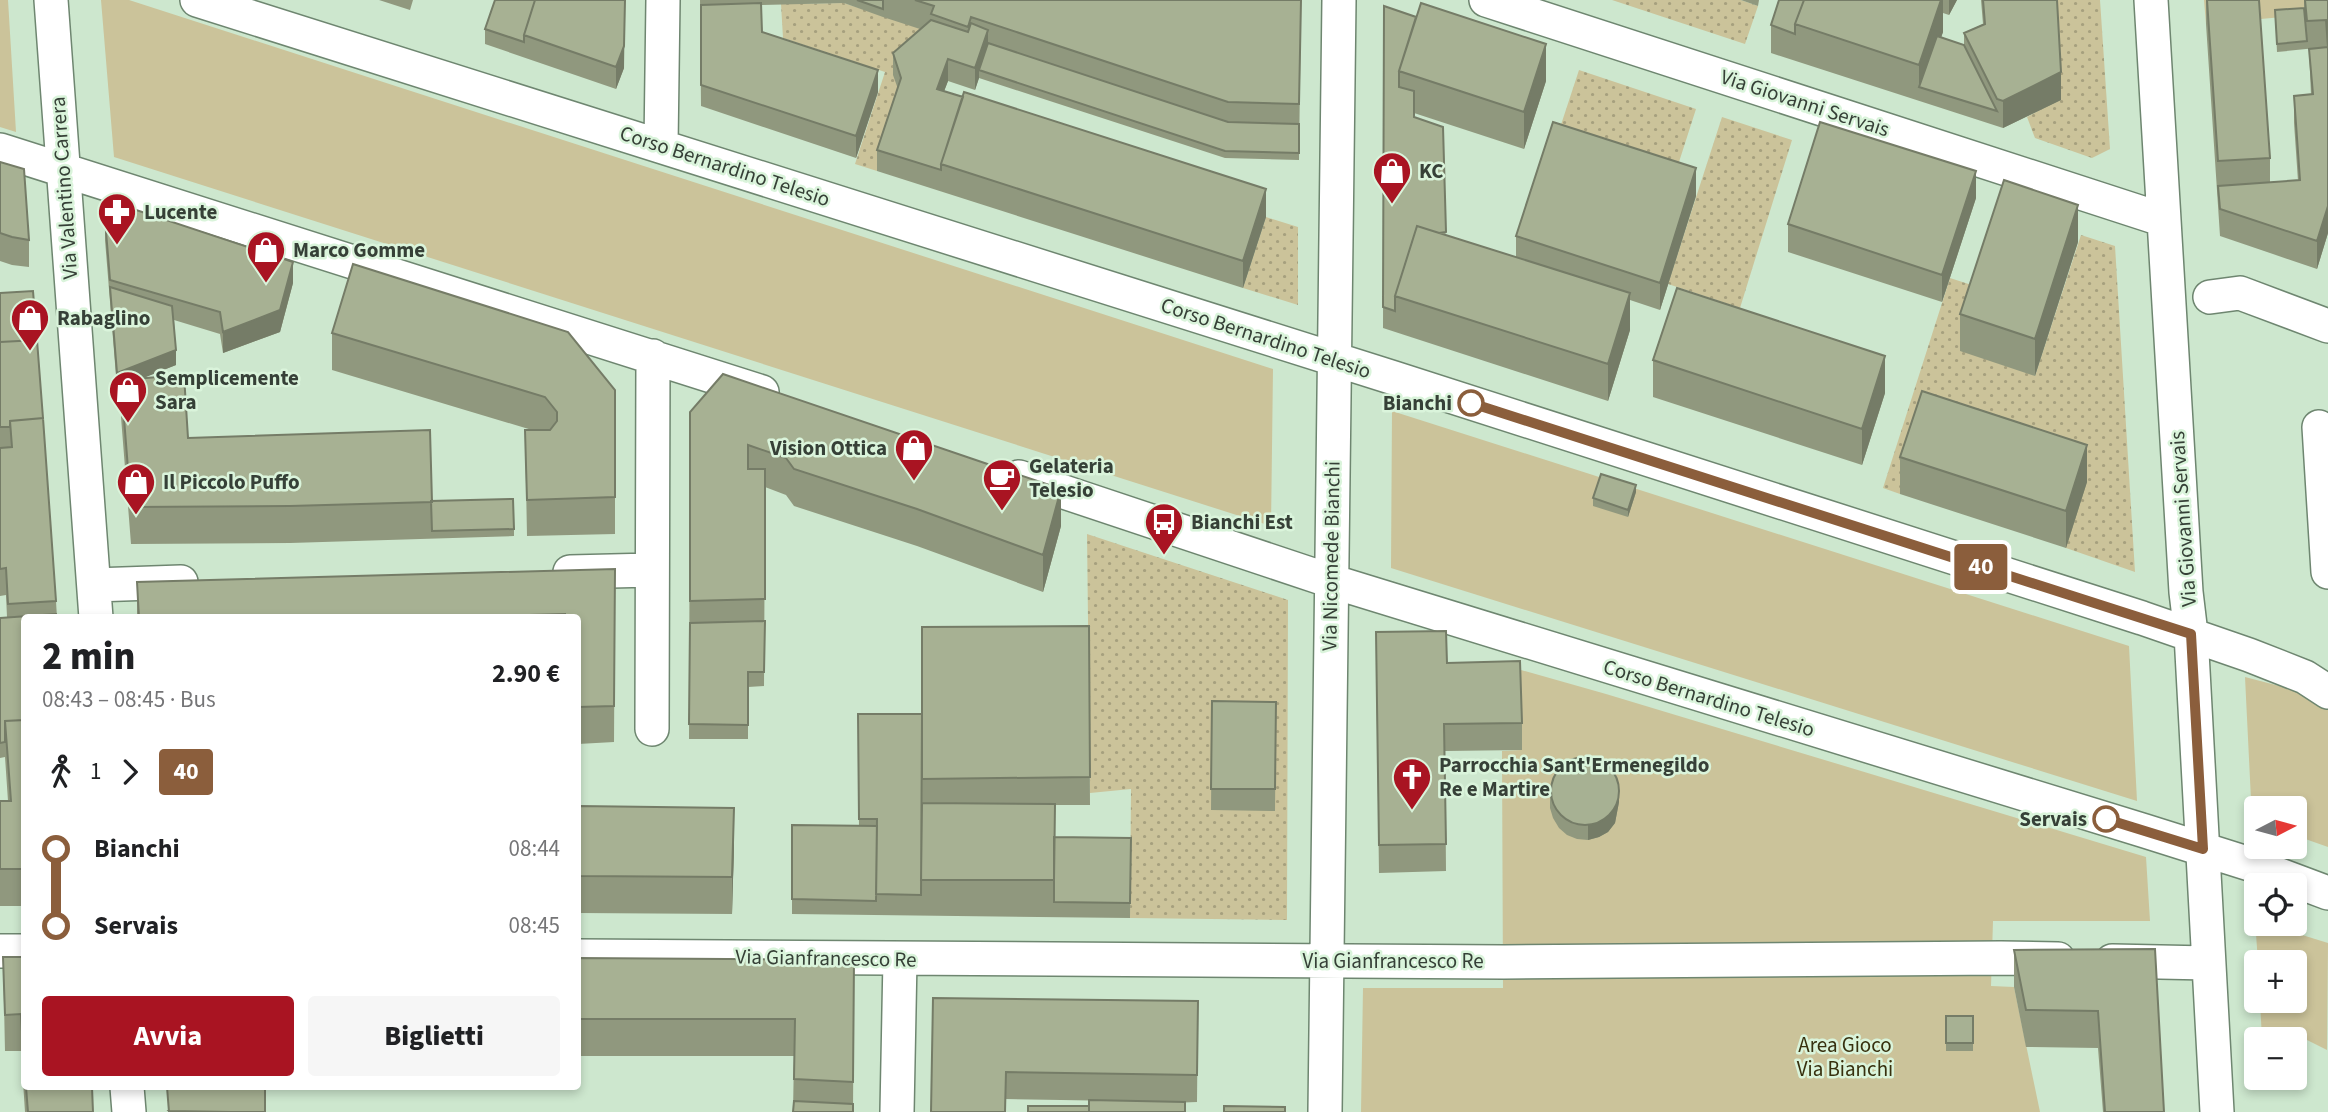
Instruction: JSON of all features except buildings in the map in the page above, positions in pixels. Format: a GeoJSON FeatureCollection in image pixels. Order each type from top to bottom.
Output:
{"type":"FeatureCollection","features":[{"type":"Feature","properties":{"kind":"street","name":"Via Valentino Carrera"},"geometry":{"type":"LineString","coordinates":[[51,0],[96,614]]}},
{"type":"Feature","properties":{"kind":"street","name":"Corso Bernardino Telesio"},"geometry":{"type":"LineString","coordinates":[[197,0],[661,145],[2191,634],[2305,677],[2328,692]]}},
{"type":"Feature","properties":{"kind":"street"},"geometry":{"type":"LineString","coordinates":[[661,145],[663,0]]}},
{"type":"Feature","properties":{"kind":"street","name":"Via Nicomede Bianchi"},"geometry":{"type":"LineString","coordinates":[[1325,1112],[1339,0]]}},
{"type":"Feature","properties":{"kind":"street","name":"Via Giovanni Servais"},"geometry":{"type":"LineString","coordinates":[[1486,0],[2164,220]]}},
{"type":"Feature","properties":{"kind":"street","name":"Via Giovanni Servais"},"geometry":{"type":"LineString","coordinates":[[2151,0],[2186,592],[2191,634],[2217,1112]]}},
{"type":"Feature","properties":{"kind":"street"},"geometry":{"type":"LineString","coordinates":[[0,150],[785,399]]}},
{"type":"Feature","properties":{"kind":"street"},"geometry":{"type":"LineString","coordinates":[[2210,296],[2240,293],[2328,326]]}},
{"type":"Feature","properties":{"kind":"street"},"geometry":{"type":"LineString","coordinates":[[652,729],[653,356]]}},
{"type":"Feature","properties":{"kind":"street"},"geometry":{"type":"LineString","coordinates":[[2319,427],[2328,572]]}},
{"type":"Feature","properties":{"kind":"street","name":"Corso Bernardino Telesio"},"geometry":{"type":"LineString","coordinates":[[996,469],[1331,581],[2203,849],[2328,892]]}},
{"type":"Feature","properties":{"kind":"street"},"geometry":{"type":"LineString","coordinates":[[543,573],[652,570]]}},
{"type":"Feature","properties":{"kind":"street"},"geometry":{"type":"LineString","coordinates":[[94,585],[215,582]]}},
{"type":"Feature","properties":{"kind":"street"},"geometry":{"type":"LineString","coordinates":[[0,951],[21,951]]}},
{"type":"Feature","properties":{"kind":"street","name":"Via Gianfrancesco Re"},"geometry":{"type":"LineString","coordinates":[[581,956],[1504,962],[2001,958],[2208,964]]}},
{"type":"Feature","properties":{"kind":"street"},"geometry":{"type":"LineString","coordinates":[[897,1112],[900,959]]}},
{"type":"Feature","properties":{"kind":"street"},"geometry":{"type":"LineString","coordinates":[[127,1090],[129,1112]]}},
{"type":"Feature","properties":{"kind":"green space"},"geometry":{"type":"Polygon","coordinates":[[[0,0],[8,0],[16,132],[0,127],[0,0]]]}},
{"type":"Feature","properties":{"kind":"green space"},"geometry":{"type":"Polygon","coordinates":[[[101,0],[129,0],[1273,369],[1271,526],[114,157],[101,0]]]}},
{"type":"Feature","properties":{"kind":"green space"},"geometry":{"type":"Polygon","coordinates":[[[1612,0],[1741,0],[1758,6],[1745,44],[1612,0]]]}},
{"type":"Feature","properties":{"kind":"green space"},"geometry":{"type":"Polygon","coordinates":[[[2055,0],[2100,0],[2110,149],[2092,158],[2035,138],[2027,117],[2061,99],[2055,0]]]}},
{"type":"Feature","properties":{"kind":"green space"},"geometry":{"type":"Polygon","coordinates":[[[2204,0],[2328,0],[2328,13],[2206,24],[2204,0]]]}},
{"type":"Feature","properties":{"kind":"green space"},"geometry":{"type":"Polygon","coordinates":[[[844,3],[934,33],[901,100],[877,171],[855,164],[885,72],[783,38],[781,4],[844,3]]]}},
{"type":"Feature","properties":{"kind":"green space"},"geometry":{"type":"Polygon","coordinates":[[[1579,70],[1696,109],[1671,187],[1553,149],[1579,70]]]}},
{"type":"Feature","properties":{"kind":"green space"},"geometry":{"type":"Polygon","coordinates":[[[1722,117],[1792,140],[1740,308],[1668,284],[1722,117]]]}},
{"type":"Feature","properties":{"kind":"green space"},"geometry":{"type":"Polygon","coordinates":[[[1266,217],[1298,227],[1298,305],[1243,288],[1266,217]]]}},
{"type":"Feature","properties":{"kind":"green space"},"geometry":{"type":"Polygon","coordinates":[[[2081,235],[2115,246],[2135,572],[2066,548],[1922,428],[1900,494],[1883,488],[1950,278],[1981,288],[2035,376],[2081,235]]]}},
{"type":"Feature","properties":{"kind":"green space"},"geometry":{"type":"Polygon","coordinates":[[[1392,411],[2129,646],[2137,801],[1391,568],[1392,411]]]}},
{"type":"Feature","properties":{"kind":"green space"},"geometry":{"type":"Polygon","coordinates":[[[1087,534],[1288,600],[1287,920],[1130,918],[1131,789],[1090,793],[1087,534]]]}},
{"type":"Feature","properties":{"kind":"green space","name":"Area Gioco Via Bianchi"},"geometry":{"type":"Polygon","coordinates":[[[1521,670],[2146,857],[2150,921],[1993,921],[1991,986],[2014,987],[2040,1112],[1361,1112],[1363,988],[1503,988],[1502,751],[1521,750],[1521,670]]]}},
{"type":"Feature","properties":{"kind":"green space"},"geometry":{"type":"Polygon","coordinates":[[[2245,677],[2298,691],[2328,709],[2328,847],[2307,840],[2307,796],[2251,796],[2245,677]]]}},
{"type":"Feature","properties":{"kind":"green space"},"geometry":{"type":"Polygon","coordinates":[[[2256,936],[2306,936],[2328,943],[2327,1050],[2307,1040],[2307,1027],[2261,1027],[2261,1013],[2307,1013],[2307,950],[2257,950],[2256,936]]]}},
{"type":"Feature","properties":{"kind":"bus line","name":"40"},"geometry":{"type":"LineString","coordinates":[[1471,403],[2191,634],[2203,849],[2106,819]]}},
{"type":"Feature","properties":{"kind":"place","name":"KC"},"geometry":{"type":"Point","coordinates":[1392,205]}},
{"type":"Feature","properties":{"kind":"place","name":"Lucente"},"geometry":{"type":"Point","coordinates":[117,246]}},
{"type":"Feature","properties":{"kind":"place","name":"Marco Gomme"},"geometry":{"type":"Point","coordinates":[266,284]}},
{"type":"Feature","properties":{"kind":"place","name":"Rabaglino"},"geometry":{"type":"Point","coordinates":[30,352]}},
{"type":"Feature","properties":{"kind":"place","name":"Bianchi"},"geometry":{"type":"Point","coordinates":[1471,403]}},
{"type":"Feature","properties":{"kind":"place","name":"Semplicemente Sara"},"geometry":{"type":"Point","coordinates":[128,424]}},
{"type":"Feature","properties":{"kind":"place","name":"Vision Ottica"},"geometry":{"type":"Point","coordinates":[914,482]}},
{"type":"Feature","properties":{"kind":"place","name":"Gelateria Telesio"},"geometry":{"type":"Point","coordinates":[1002,512]}},
{"type":"Feature","properties":{"kind":"place","name":"Il Piccolo Puffo"},"geometry":{"type":"Point","coordinates":[136,516]}},
{"type":"Feature","properties":{"kind":"place","name":"Bianchi Est"},"geometry":{"type":"Point","coordinates":[1164,556]}},
{"type":"Feature","properties":{"kind":"place","name":"Parrocchia Sant'Ermenegildo Re e Martire"},"geometry":{"type":"Point","coordinates":[1412,811]}},
{"type":"Feature","properties":{"kind":"place","name":"Servais"},"geometry":{"type":"Point","coordinates":[2106,819]}}]}
